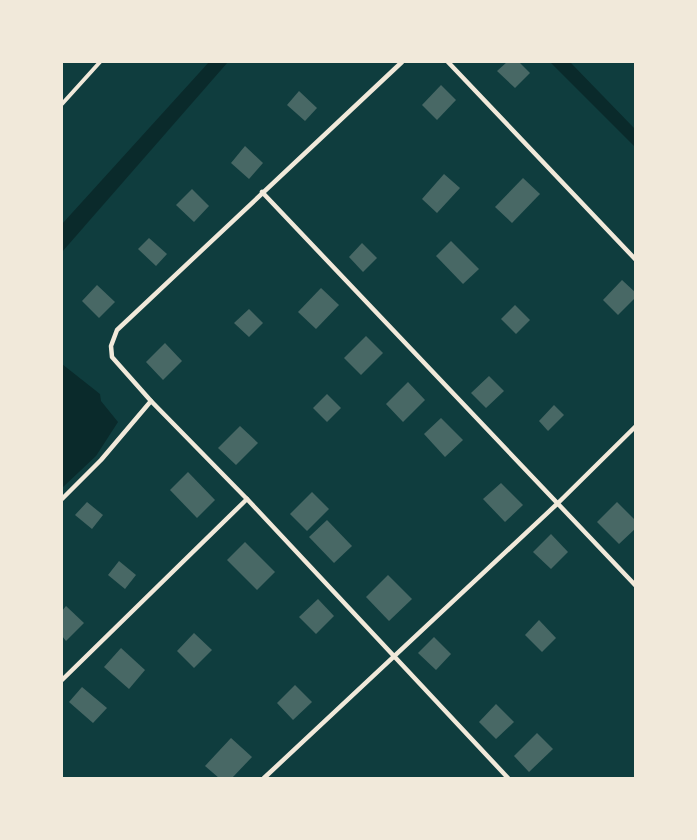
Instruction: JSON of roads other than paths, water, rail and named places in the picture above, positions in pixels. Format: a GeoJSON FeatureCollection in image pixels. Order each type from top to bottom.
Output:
{"type":"FeatureCollection","features":[{"type":"Feature","properties":{"kind":"lane"},"geometry":{"type":"LineString","coordinates":[[402,62],[117,330],[111,346],[112,357],[508,778]]}},
{"type":"Feature","properties":{"kind":"lane"},"geometry":{"type":"LineString","coordinates":[[448,62],[636,260]]}},
{"type":"Feature","properties":{"kind":"lane"},"geometry":{"type":"LineString","coordinates":[[262,192],[636,586]]}},
{"type":"Feature","properties":{"kind":"lane"},"geometry":{"type":"LineString","coordinates":[[62,499],[101,460],[151,401]]}},
{"type":"Feature","properties":{"kind":"lane"},"geometry":{"type":"LineString","coordinates":[[264,778],[557,504],[636,426]]}},
{"type":"Feature","properties":{"kind":"lane"},"geometry":{"type":"LineString","coordinates":[[62,680],[247,499]]}},
{"type":"Feature","properties":{"kind":"water"},"geometry":{"type":"Polygon","coordinates":[[[209,62],[228,62],[62,252],[62,224],[209,62]]]}},
{"type":"Feature","properties":{"kind":"water"},"geometry":{"type":"Polygon","coordinates":[[[550,62],[570,62],[635,129],[635,147],[550,62]]]}},
{"type":"Feature","properties":{"kind":"water"},"geometry":{"type":"Polygon","coordinates":[[[62,364],[100,394],[101,401],[118,422],[96,456],[62,488],[62,364]]]}}]}
